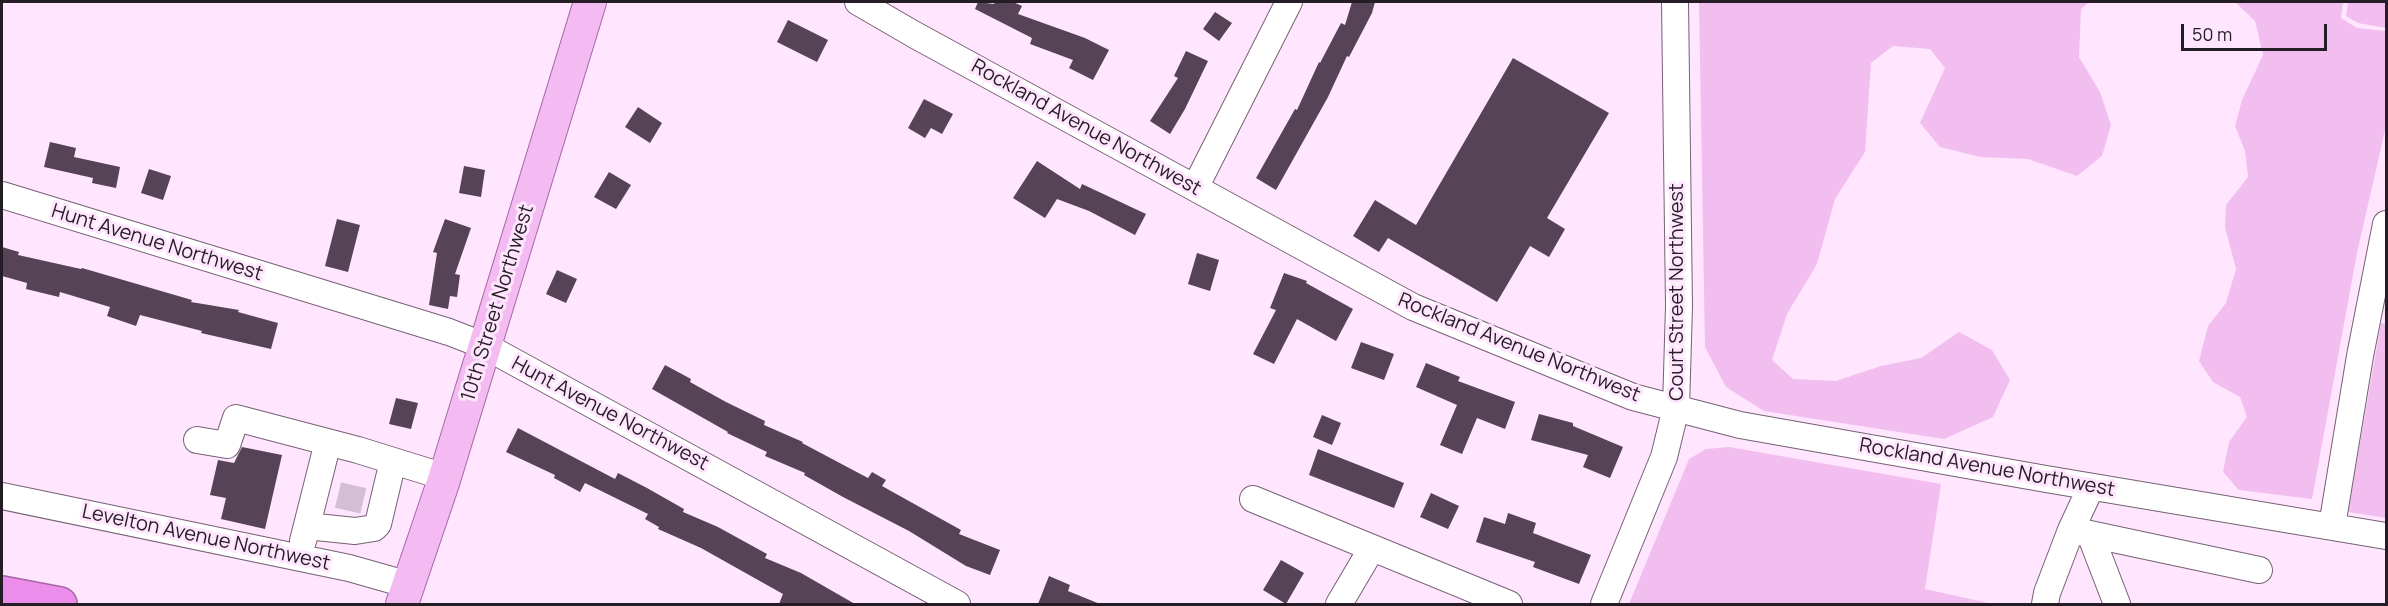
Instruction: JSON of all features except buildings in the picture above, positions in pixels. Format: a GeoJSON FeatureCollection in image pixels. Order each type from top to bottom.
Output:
{"type":"FeatureCollection","features":[{"type":"Feature","properties":{"kind":"highway"},"geometry":{"type":"LineString","coordinates":[[2,593],[60,604]]}},
{"type":"Feature","properties":{"kind":"main road","name":"10th Street Northwest"},"geometry":{"type":"LineString","coordinates":[[405,595],[445,477],[590,2]]}},
{"type":"Feature","properties":{"kind":"street","name":"Rockland Avenue Northwest"},"geometry":{"type":"LineString","coordinates":[[858,2],[1413,307],[1634,397],[1740,425],[2386,536]]}},
{"type":"Feature","properties":{"kind":"street"},"geometry":{"type":"LineString","coordinates":[[1196,188],[1289,2]]}},
{"type":"Feature","properties":{"kind":"street","name":"Court Street Northwest"},"geometry":{"type":"LineString","coordinates":[[1604,604],[1664,457],[1676,408],[1679,306],[1675,2]]}},
{"type":"Feature","properties":{"kind":"street","name":"Hunt Avenue Northwest"},"geometry":{"type":"LineString","coordinates":[[2,195],[449,332],[485,346],[957,604]]}},
{"type":"Feature","properties":{"kind":"street"},"geometry":{"type":"LineString","coordinates":[[2332,526],[2379,304],[2386,224]]}},
{"type":"Feature","properties":{"kind":"street"},"geometry":{"type":"LineString","coordinates":[[197,440],[227,445],[236,418],[328,442],[445,477]]}},
{"type":"Feature","properties":{"kind":"street"},"geometry":{"type":"LineString","coordinates":[[299,558],[307,526],[327,493],[328,442]]}},
{"type":"Feature","properties":{"kind":"street"},"geometry":{"type":"LineString","coordinates":[[307,526],[355,531],[374,528],[378,524],[377,504],[393,461]]}},
{"type":"Feature","properties":{"kind":"street"},"geometry":{"type":"LineString","coordinates":[[2045,604],[2047,592],[2080,532],[2091,487]]}},
{"type":"Feature","properties":{"kind":"street","name":"Levelton Avenue Northwest"},"geometry":{"type":"LineString","coordinates":[[2,496],[349,568],[405,595]]}},
{"type":"Feature","properties":{"kind":"street"},"geometry":{"type":"LineString","coordinates":[[1253,499],[1509,604]]}},
{"type":"Feature","properties":{"kind":"street"},"geometry":{"type":"LineString","coordinates":[[2080,532],[2259,570]]}},
{"type":"Feature","properties":{"kind":"street"},"geometry":{"type":"LineString","coordinates":[[2080,532],[2117,604]]}},
{"type":"Feature","properties":{"kind":"street"},"geometry":{"type":"LineString","coordinates":[[1339,604],[1372,548]]}},
{"type":"Feature","properties":{"kind":"shaded area"},"geometry":{"type":"Polygon","coordinates":[[[1699,2],[2089,2],[2081,9],[2079,57],[2100,92],[2111,125],[2102,156],[2077,176],[2028,159],[1980,157],[1940,147],[1920,123],[1945,68],[1930,49],[1893,46],[1871,63],[1865,152],[1835,199],[1817,264],[1787,314],[1772,360],[1793,379],[1836,381],[1881,366],[1921,358],[1959,332],[1992,350],[2010,380],[1993,417],[1944,439],[1764,411],[1726,387],[1705,347],[1699,2]]]}},
{"type":"Feature","properties":{"kind":"shaded area"},"geometry":{"type":"Polygon","coordinates":[[[2235,2],[2343,2],[2341,18],[2357,28],[2386,31],[2386,126],[2357,253],[2312,499],[2239,490],[2223,472],[2229,442],[2247,417],[2240,397],[2213,382],[2199,361],[2208,326],[2226,303],[2236,269],[2225,227],[2226,205],[2248,177],[2245,151],[2235,126],[2242,100],[2263,55],[2255,21],[2235,2]]]}},
{"type":"Feature","properties":{"kind":"shaded area"},"geometry":{"type":"Polygon","coordinates":[[[2348,2],[2386,2],[2386,28],[2358,23],[2346,16],[2348,2]]]}},
{"type":"Feature","properties":{"kind":"shaded area"},"geometry":{"type":"Polygon","coordinates":[[[2381,323],[2386,324],[2386,518],[2348,512],[2381,323]]]}},
{"type":"Feature","properties":{"kind":"shaded area"},"geometry":{"type":"Polygon","coordinates":[[[1729,447],[1941,484],[1925,589],[1993,604],[1629,604],[1689,459],[1706,449],[1729,447]]]}},
{"type":"Feature","properties":{"kind":"tunnel"},"geometry":{"type":"LineString","coordinates":[[338,495],[372,503]]}}]}
